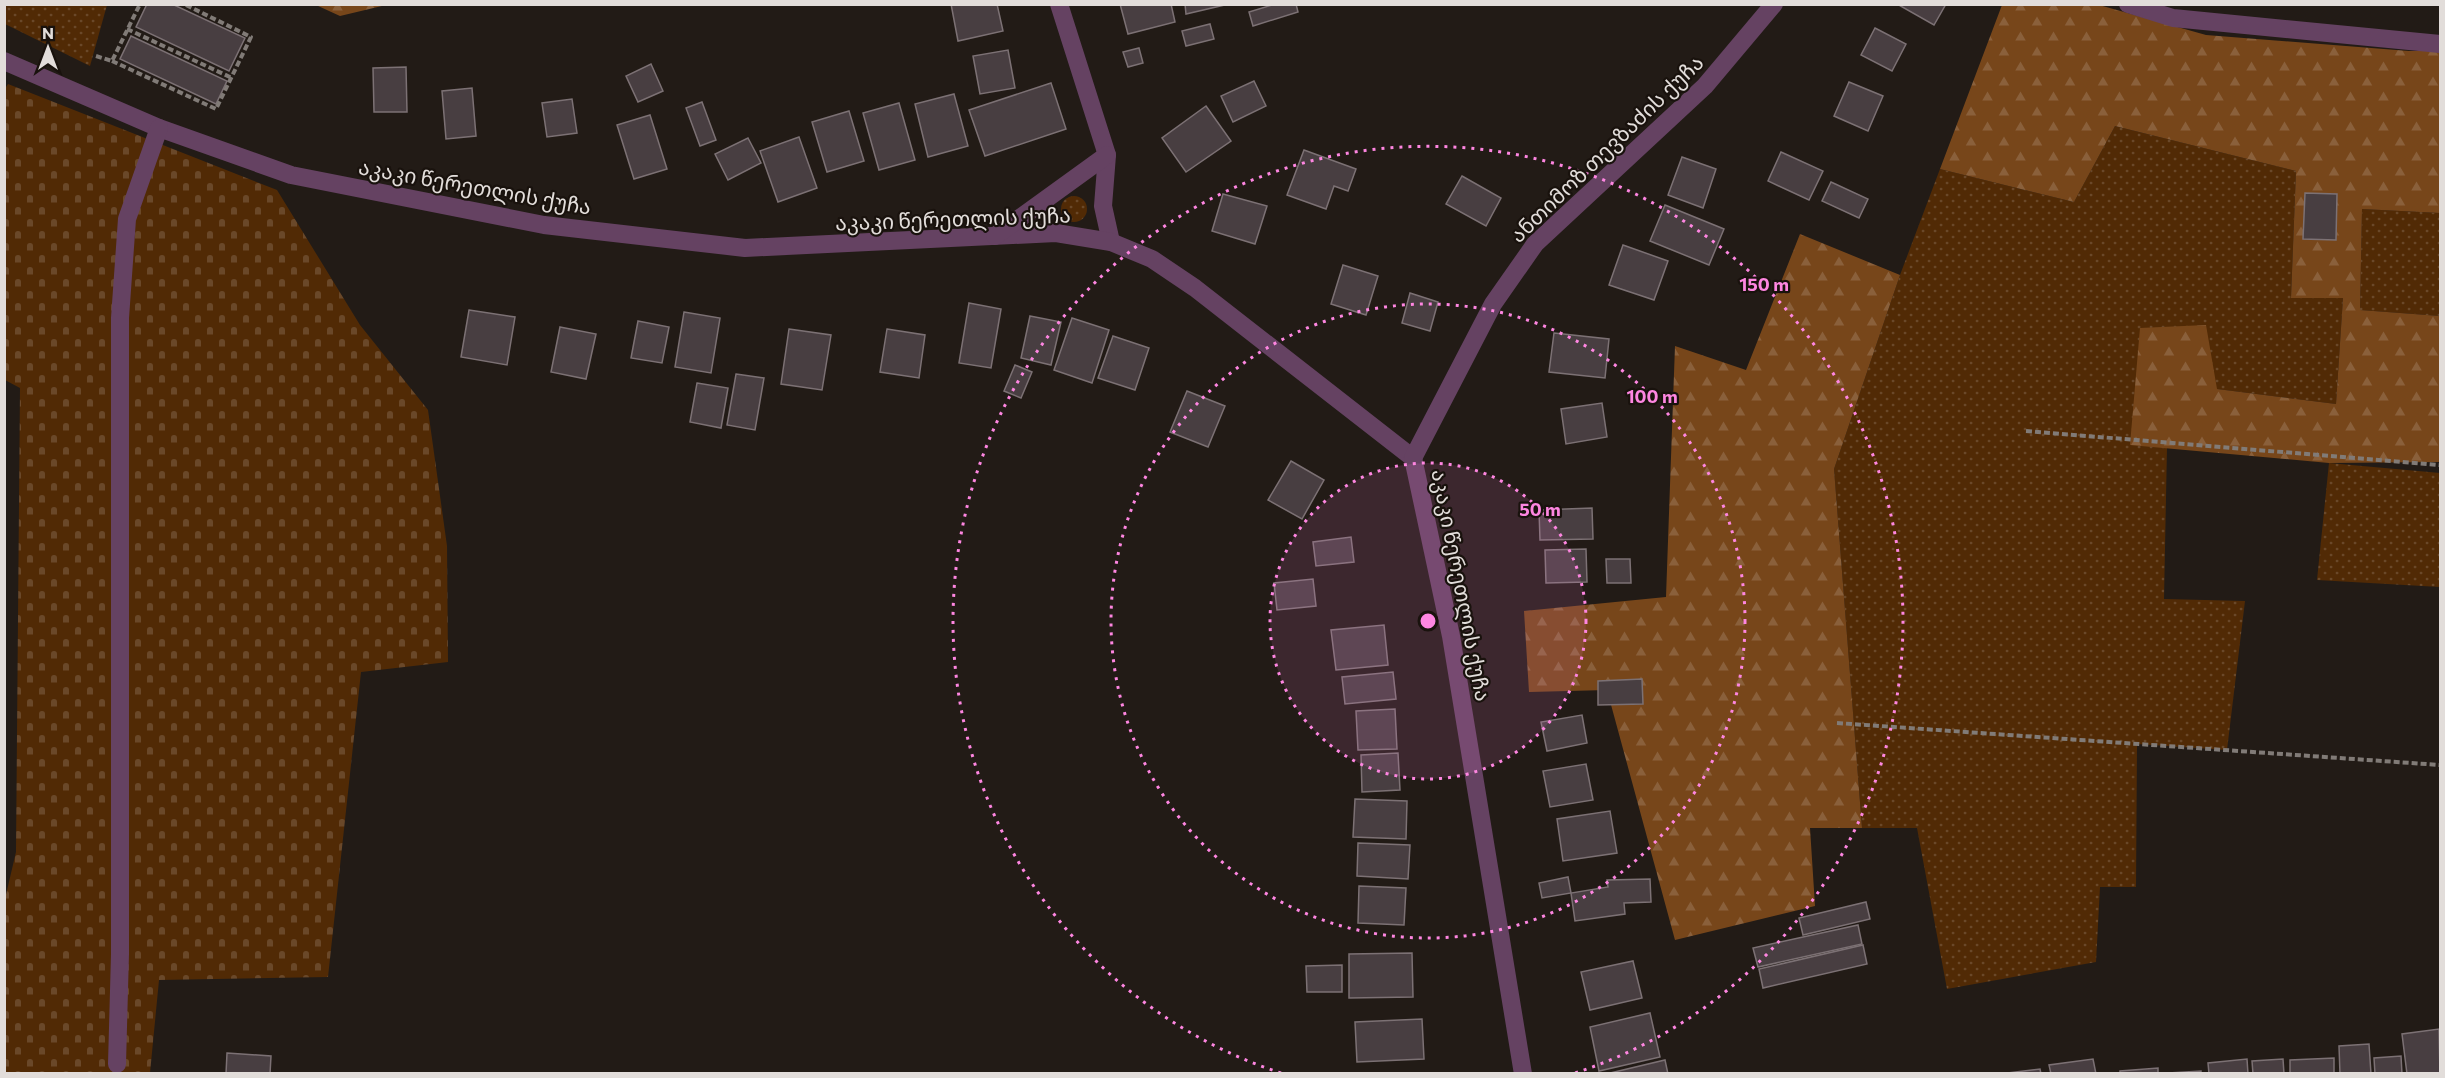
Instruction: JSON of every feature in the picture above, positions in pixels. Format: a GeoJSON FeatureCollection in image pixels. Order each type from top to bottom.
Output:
{"type":"FeatureCollection","features":[{"type":"Feature","properties":{"kind":"street"},"geometry":{"type":"LineString","coordinates":[[1059,4],[1107,155],[1104,206],[1111,242]]}},
{"type":"Feature","properties":{"kind":"street","name":"ანთიმოზ თევზაძის ქუჩა"},"geometry":{"type":"LineString","coordinates":[[1413,458],[1493,304],[1535,244],[1705,86],[1774,4]]}},
{"type":"Feature","properties":{"kind":"street"},"geometry":{"type":"LineString","coordinates":[[2128,4],[2173,18],[2440,44]]}},
{"type":"Feature","properties":{"kind":"street","name":"აკაკი წერეთლის ქუჩა"},"geometry":{"type":"LineString","coordinates":[[4,61],[159,128],[291,174],[544,225],[745,248],[1056,233],[1111,242],[1152,259],[1195,288],[1413,458],[1451,636],[1523,1074]]}},
{"type":"Feature","properties":{"kind":"street"},"geometry":{"type":"LineString","coordinates":[[117,1064],[120,954],[120,318],[127,219],[159,128]]}},
{"type":"Feature","properties":{"kind":"street"},"geometry":{"type":"LineString","coordinates":[[995,236],[1107,155]]}},
{"type":"Feature","properties":{"kind":"path"},"geometry":{"type":"LineString","coordinates":[[112,61],[140,4]]}},
{"type":"Feature","properties":{"kind":"path"},"geometry":{"type":"LineString","coordinates":[[96,56],[112,61],[216,109],[251,37],[184,4]]}},
{"type":"Feature","properties":{"kind":"path"},"geometry":{"type":"LineString","coordinates":[[127,29],[232,78]]}},
{"type":"Feature","properties":{"kind":"path"},"geometry":{"type":"LineString","coordinates":[[2026,431],[2440,465]]}},
{"type":"Feature","properties":{"kind":"path"},"geometry":{"type":"LineString","coordinates":[[1837,723],[2440,765]]}},
{"type":"Feature","properties":{"kind":"green space"},"geometry":{"type":"Polygon","coordinates":[[[316,4],[386,5],[340,16],[316,4]]]}},
{"type":"Feature","properties":{"kind":"green space"},"geometry":{"type":"Polygon","coordinates":[[[4,5],[107,5],[90,66],[5,24],[4,5]]]}},
{"type":"Feature","properties":{"kind":"green space"},"geometry":{"type":"Polygon","coordinates":[[[2002,5],[2099,5],[2206,35],[2409,51],[2440,51],[2440,213],[2362,209],[2360,310],[2440,316],[2440,462],[2329,463],[2130,445],[2140,328],[2206,325],[2217,389],[2336,404],[2343,298],[2291,298],[2296,171],[2115,126],[2074,202],[1940,169],[2002,5]]]}},
{"type":"Feature","properties":{"kind":"green space"},"geometry":{"type":"Polygon","coordinates":[[[8,84],[277,190],[360,325],[428,410],[447,546],[448,662],[361,672],[328,977],[159,980],[150,1073],[5,1073],[4,903],[16,852],[20,388],[5,380],[4,90],[8,84]]]}},
{"type":"Feature","properties":{"kind":"green space"},"geometry":{"type":"Polygon","coordinates":[[[2115,126],[2296,171],[2291,297],[2343,298],[2336,404],[2217,389],[2130,444],[2167,447],[2164,599],[2245,601],[2227,750],[2137,744],[2136,887],[2100,887],[2096,962],[1947,989],[1917,828],[1862,828],[1834,469],[1900,275],[1940,169],[2074,202],[2115,126]]]}},
{"type":"Feature","properties":{"kind":"green space"},"geometry":{"type":"Polygon","coordinates":[[[1074,196],[1083,200],[1087,209],[1083,218],[1074,222],[1065,218],[1061,209],[1065,200],[1074,196]]]}},
{"type":"Feature","properties":{"kind":"green space"},"geometry":{"type":"Polygon","coordinates":[[[2362,209],[2440,213],[2440,316],[2360,310],[2362,209]]]}},
{"type":"Feature","properties":{"kind":"green space"},"geometry":{"type":"Polygon","coordinates":[[[1800,234],[1900,275],[1834,469],[1862,828],[1810,828],[1815,906],[1675,940],[1607,690],[1529,692],[1524,611],[1666,597],[1675,346],[1746,370],[1800,234]]]}},
{"type":"Feature","properties":{"kind":"green space"},"geometry":{"type":"Polygon","coordinates":[[[2329,463],[2440,473],[2440,587],[2317,580],[2329,463]]]}},
{"type":"Feature","properties":{"kind":"building"},"geometry":{"type":"Polygon","coordinates":[[[147,4],[172,4],[245,38],[229,71],[136,27],[147,4]]]}},
{"type":"Feature","properties":{"kind":"building"},"geometry":{"type":"Polygon","coordinates":[[[951,4],[997,4],[1003,31],[958,41],[951,4]]]}},
{"type":"Feature","properties":{"kind":"building"},"geometry":{"type":"Polygon","coordinates":[[[1120,4],[1171,4],[1175,22],[1128,34],[1120,4]]]}},
{"type":"Feature","properties":{"kind":"building"},"geometry":{"type":"Polygon","coordinates":[[[1185,4],[1229,4],[1186,14],[1185,4]]]}},
{"type":"Feature","properties":{"kind":"building"},"geometry":{"type":"Polygon","coordinates":[[[1275,4],[1296,4],[1298,12],[1253,26],[1249,12],[1275,4]]]}},
{"type":"Feature","properties":{"kind":"building"},"geometry":{"type":"Polygon","coordinates":[[[1897,4],[1946,4],[1934,25],[1897,4]]]}},
{"type":"Feature","properties":{"kind":"building"},"geometry":{"type":"Polygon","coordinates":[[[1210,24],[1214,39],[1186,46],[1182,31],[1210,24]]]}},
{"type":"Feature","properties":{"kind":"building"},"geometry":{"type":"Polygon","coordinates":[[[1875,28],[1906,44],[1892,71],[1861,55],[1875,28]]]}},
{"type":"Feature","properties":{"kind":"building"},"geometry":{"type":"Polygon","coordinates":[[[131,36],[227,81],[216,104],[120,59],[131,36]]]}},
{"type":"Feature","properties":{"kind":"building"},"geometry":{"type":"Polygon","coordinates":[[[1139,48],[1143,63],[1128,67],[1123,52],[1139,48]]]}},
{"type":"Feature","properties":{"kind":"building"},"geometry":{"type":"Polygon","coordinates":[[[1008,50],[1015,88],[980,94],[973,56],[1008,50]]]}},
{"type":"Feature","properties":{"kind":"building"},"geometry":{"type":"Polygon","coordinates":[[[651,64],[663,91],[638,102],[626,76],[651,64]]]}},
{"type":"Feature","properties":{"kind":"building"},"geometry":{"type":"Polygon","coordinates":[[[406,67],[407,112],[374,112],[373,68],[406,67]]]}},
{"type":"Feature","properties":{"kind":"building"},"geometry":{"type":"Polygon","coordinates":[[[1254,81],[1266,106],[1233,122],[1221,96],[1254,81]]]}},
{"type":"Feature","properties":{"kind":"building"},"geometry":{"type":"Polygon","coordinates":[[[1849,82],[1883,96],[1868,131],[1834,116],[1849,82]]]}},
{"type":"Feature","properties":{"kind":"building"},"geometry":{"type":"Polygon","coordinates":[[[1051,83],[1066,129],[985,156],[969,110],[1051,83]]]}},
{"type":"Feature","properties":{"kind":"building"},"geometry":{"type":"Polygon","coordinates":[[[472,88],[476,136],[446,139],[442,91],[472,88]]]}},
{"type":"Feature","properties":{"kind":"building"},"geometry":{"type":"Polygon","coordinates":[[[954,94],[968,146],[928,157],[915,104],[954,94]]]}},
{"type":"Feature","properties":{"kind":"building"},"geometry":{"type":"Polygon","coordinates":[[[572,99],[577,133],[547,137],[542,103],[572,99]]]}},
{"type":"Feature","properties":{"kind":"building"},"geometry":{"type":"Polygon","coordinates":[[[702,102],[716,140],[700,146],[686,108],[702,102]]]}},
{"type":"Feature","properties":{"kind":"building"},"geometry":{"type":"Polygon","coordinates":[[[899,103],[915,160],[879,170],[863,113],[899,103]]]}},
{"type":"Feature","properties":{"kind":"building"},"geometry":{"type":"Polygon","coordinates":[[[1206,106],[1231,141],[1186,172],[1162,138],[1206,106]]]}},
{"type":"Feature","properties":{"kind":"building"},"geometry":{"type":"Polygon","coordinates":[[[849,111],[864,161],[827,172],[812,122],[849,111]]]}},
{"type":"Feature","properties":{"kind":"building"},"geometry":{"type":"Polygon","coordinates":[[[650,115],[667,169],[634,179],[617,125],[650,115]]]}},
{"type":"Feature","properties":{"kind":"building"},"geometry":{"type":"Polygon","coordinates":[[[799,137],[817,188],[778,202],[760,151],[799,137]]]}},
{"type":"Feature","properties":{"kind":"building"},"geometry":{"type":"Polygon","coordinates":[[[748,138],[761,163],[728,180],[715,154],[748,138]]]}},
{"type":"Feature","properties":{"kind":"building"},"geometry":{"type":"Polygon","coordinates":[[[1304,150],[1356,169],[1348,191],[1334,186],[1326,209],[1287,195],[1304,150]]]}},
{"type":"Feature","properties":{"kind":"building"},"geometry":{"type":"Polygon","coordinates":[[[1781,152],[1823,171],[1809,200],[1768,181],[1781,152]]]}},
{"type":"Feature","properties":{"kind":"building"},"geometry":{"type":"Polygon","coordinates":[[[1682,157],[1716,169],[1703,208],[1668,195],[1682,157]]]}},
{"type":"Feature","properties":{"kind":"building"},"geometry":{"type":"Polygon","coordinates":[[[1462,176],[1501,198],[1486,226],[1446,204],[1462,176]]]}},
{"type":"Feature","properties":{"kind":"building"},"geometry":{"type":"Polygon","coordinates":[[[1831,182],[1868,199],[1859,218],[1822,201],[1831,182]]]}},
{"type":"Feature","properties":{"kind":"building"},"geometry":{"type":"Polygon","coordinates":[[[2305,193],[2337,194],[2336,240],[2303,239],[2305,193]]]}},
{"type":"Feature","properties":{"kind":"building"},"geometry":{"type":"Polygon","coordinates":[[[1223,194],[1267,206],[1255,244],[1212,231],[1223,194]]]}},
{"type":"Feature","properties":{"kind":"building"},"geometry":{"type":"Polygon","coordinates":[[[1665,205],[1724,229],[1709,265],[1650,241],[1665,205]]]}},
{"type":"Feature","properties":{"kind":"building"},"geometry":{"type":"Polygon","coordinates":[[[1623,245],[1668,261],[1654,300],[1609,285],[1623,245]]]}},
{"type":"Feature","properties":{"kind":"building"},"geometry":{"type":"Polygon","coordinates":[[[1343,265],[1378,276],[1366,315],[1331,304],[1343,265]]]}},
{"type":"Feature","properties":{"kind":"building"},"geometry":{"type":"Polygon","coordinates":[[[1410,293],[1438,302],[1430,331],[1402,323],[1410,293]]]}},
{"type":"Feature","properties":{"kind":"building"},"geometry":{"type":"Polygon","coordinates":[[[969,303],[1001,309],[991,368],[959,363],[969,303]]]}},
{"type":"Feature","properties":{"kind":"building"},"geometry":{"type":"Polygon","coordinates":[[[469,310],[515,317],[507,365],[461,357],[469,310]]]}},
{"type":"Feature","properties":{"kind":"building"},"geometry":{"type":"Polygon","coordinates":[[[684,312],[720,318],[711,373],[675,367],[684,312]]]}},
{"type":"Feature","properties":{"kind":"building"},"geometry":{"type":"Polygon","coordinates":[[[1030,316],[1061,322],[1051,365],[1021,358],[1030,316]]]}},
{"type":"Feature","properties":{"kind":"building"},"geometry":{"type":"Polygon","coordinates":[[[1072,318],[1109,330],[1092,383],[1054,370],[1072,318]]]}},
{"type":"Feature","properties":{"kind":"building"},"geometry":{"type":"Polygon","coordinates":[[[638,321],[669,327],[662,363],[631,358],[638,321]]]}},
{"type":"Feature","properties":{"kind":"building"},"geometry":{"type":"Polygon","coordinates":[[[560,327],[596,334],[586,379],[551,372],[560,327]]]}},
{"type":"Feature","properties":{"kind":"building"},"geometry":{"type":"Polygon","coordinates":[[[789,329],[831,335],[822,390],[781,384],[789,329]]]}},
{"type":"Feature","properties":{"kind":"building"},"geometry":{"type":"Polygon","coordinates":[[[887,329],[925,335],[919,378],[880,372],[887,329]]]}},
{"type":"Feature","properties":{"kind":"building"},"geometry":{"type":"Polygon","coordinates":[[[1554,333],[1609,339],[1605,378],[1549,372],[1554,333]]]}},
{"type":"Feature","properties":{"kind":"building"},"geometry":{"type":"Polygon","coordinates":[[[1113,336],[1149,348],[1135,390],[1098,378],[1113,336]]]}},
{"type":"Feature","properties":{"kind":"building"},"geometry":{"type":"Polygon","coordinates":[[[1015,365],[1032,372],[1021,398],[1004,391],[1015,365]]]}},
{"type":"Feature","properties":{"kind":"building"},"geometry":{"type":"Polygon","coordinates":[[[736,374],[764,378],[755,430],[727,425],[736,374]]]}},
{"type":"Feature","properties":{"kind":"building"},"geometry":{"type":"Polygon","coordinates":[[[697,383],[728,388],[721,428],[690,422],[697,383]]]}},
{"type":"Feature","properties":{"kind":"building"},"geometry":{"type":"Polygon","coordinates":[[[1187,391],[1225,406],[1208,447],[1170,432],[1187,391]]]}},
{"type":"Feature","properties":{"kind":"building"},"geometry":{"type":"Polygon","coordinates":[[[1602,403],[1607,437],[1566,444],[1561,409],[1602,403]]]}},
{"type":"Feature","properties":{"kind":"building"},"geometry":{"type":"Polygon","coordinates":[[[1291,461],[1324,480],[1302,519],[1268,500],[1291,461]]]}},
{"type":"Feature","properties":{"kind":"building"},"geometry":{"type":"Polygon","coordinates":[[[1592,508],[1593,539],[1540,540],[1539,510],[1592,508]]]}},
{"type":"Feature","properties":{"kind":"building"},"geometry":{"type":"Polygon","coordinates":[[[1351,537],[1354,562],[1316,566],[1313,542],[1351,537]]]}},
{"type":"Feature","properties":{"kind":"building"},"geometry":{"type":"Polygon","coordinates":[[[1586,549],[1587,582],[1546,583],[1545,550],[1586,549]]]}},
{"type":"Feature","properties":{"kind":"building"},"geometry":{"type":"Polygon","coordinates":[[[1606,559],[1630,559],[1631,583],[1607,583],[1606,559]]]}},
{"type":"Feature","properties":{"kind":"building"},"geometry":{"type":"Polygon","coordinates":[[[1313,579],[1316,606],[1277,610],[1274,583],[1313,579]]]}},
{"type":"Feature","properties":{"kind":"building"},"geometry":{"type":"Polygon","coordinates":[[[1384,625],[1388,665],[1336,670],[1331,630],[1384,625]]]}},
{"type":"Feature","properties":{"kind":"building"},"geometry":{"type":"Polygon","coordinates":[[[1393,672],[1396,699],[1345,704],[1342,677],[1393,672]]]}},
{"type":"Feature","properties":{"kind":"building"},"geometry":{"type":"Polygon","coordinates":[[[1642,679],[1643,704],[1598,705],[1598,681],[1642,679]]]}},
{"type":"Feature","properties":{"kind":"building"},"geometry":{"type":"Polygon","coordinates":[[[1395,709],[1397,749],[1358,750],[1356,711],[1395,709]]]}},
{"type":"Feature","properties":{"kind":"building"},"geometry":{"type":"Polygon","coordinates":[[[1582,715],[1587,743],[1547,751],[1541,722],[1582,715]]]}},
{"type":"Feature","properties":{"kind":"building"},"geometry":{"type":"Polygon","coordinates":[[[1398,753],[1400,790],[1362,792],[1361,755],[1398,753]]]}},
{"type":"Feature","properties":{"kind":"building"},"geometry":{"type":"Polygon","coordinates":[[[1586,764],[1593,800],[1550,807],[1543,771],[1586,764]]]}},
{"type":"Feature","properties":{"kind":"building"},"geometry":{"type":"Polygon","coordinates":[[[1355,799],[1407,801],[1406,839],[1353,837],[1355,799]]]}},
{"type":"Feature","properties":{"kind":"building"},"geometry":{"type":"Polygon","coordinates":[[[1610,811],[1617,853],[1563,861],[1557,819],[1610,811]]]}},
{"type":"Feature","properties":{"kind":"building"},"geometry":{"type":"Polygon","coordinates":[[[1358,843],[1410,845],[1408,879],[1357,876],[1358,843]]]}},
{"type":"Feature","properties":{"kind":"building"},"geometry":{"type":"Polygon","coordinates":[[[1568,877],[1571,893],[1542,898],[1539,883],[1568,877]]]}},
{"type":"Feature","properties":{"kind":"building"},"geometry":{"type":"Polygon","coordinates":[[[1650,879],[1651,902],[1624,903],[1625,914],[1575,921],[1571,893],[1608,887],[1607,880],[1650,879]]]}},
{"type":"Feature","properties":{"kind":"building"},"geometry":{"type":"Polygon","coordinates":[[[1359,886],[1406,888],[1404,925],[1358,923],[1359,886]]]}},
{"type":"Feature","properties":{"kind":"building"},"geometry":{"type":"Polygon","coordinates":[[[1866,902],[1870,919],[1803,935],[1799,918],[1866,902]]]}},
{"type":"Feature","properties":{"kind":"building"},"geometry":{"type":"Polygon","coordinates":[[[1858,925],[1862,944],[1758,967],[1753,948],[1858,925]]]}},
{"type":"Feature","properties":{"kind":"building"},"geometry":{"type":"Polygon","coordinates":[[[1863,945],[1867,964],[1763,988],[1759,969],[1863,945]]]}},
{"type":"Feature","properties":{"kind":"building"},"geometry":{"type":"Polygon","coordinates":[[[1412,953],[1413,997],[1349,998],[1349,954],[1412,953]]]}},
{"type":"Feature","properties":{"kind":"building"},"geometry":{"type":"Polygon","coordinates":[[[1633,961],[1642,998],[1590,1010],[1581,972],[1633,961]]]}},
{"type":"Feature","properties":{"kind":"building"},"geometry":{"type":"Polygon","coordinates":[[[1342,965],[1342,992],[1307,992],[1306,966],[1342,965]]]}},
{"type":"Feature","properties":{"kind":"building"},"geometry":{"type":"Polygon","coordinates":[[[1650,1013],[1660,1057],[1599,1071],[1590,1027],[1650,1013]]]}},
{"type":"Feature","properties":{"kind":"building"},"geometry":{"type":"Polygon","coordinates":[[[1422,1019],[1424,1059],[1357,1062],[1355,1022],[1422,1019]]]}},
{"type":"Feature","properties":{"kind":"building"},"geometry":{"type":"Polygon","coordinates":[[[2439,1029],[2440,1074],[2407,1074],[2402,1034],[2439,1029]]]}},
{"type":"Feature","properties":{"kind":"building"},"geometry":{"type":"Polygon","coordinates":[[[2369,1044],[2371,1074],[2340,1074],[2339,1046],[2369,1044]]]}},
{"type":"Feature","properties":{"kind":"building"},"geometry":{"type":"Polygon","coordinates":[[[227,1053],[271,1056],[270,1074],[226,1074],[227,1053]]]}},
{"type":"Feature","properties":{"kind":"building"},"geometry":{"type":"Polygon","coordinates":[[[2401,1056],[2402,1074],[2375,1074],[2374,1058],[2401,1056]]]}},
{"type":"Feature","properties":{"kind":"building"},"geometry":{"type":"Polygon","coordinates":[[[2334,1058],[2334,1074],[2290,1074],[2290,1060],[2334,1058]]]}},
{"type":"Feature","properties":{"kind":"building"},"geometry":{"type":"Polygon","coordinates":[[[2093,1059],[2096,1074],[2051,1074],[2049,1065],[2093,1059]]]}},
{"type":"Feature","properties":{"kind":"building"},"geometry":{"type":"Polygon","coordinates":[[[2247,1059],[2248,1074],[2209,1074],[2208,1063],[2247,1059]]]}},
{"type":"Feature","properties":{"kind":"building"},"geometry":{"type":"Polygon","coordinates":[[[2283,1059],[2284,1074],[2253,1074],[2252,1061],[2283,1059]]]}},
{"type":"Feature","properties":{"kind":"building"},"geometry":{"type":"Polygon","coordinates":[[[1665,1060],[1668,1074],[1606,1074],[1665,1060]]]}},
{"type":"Feature","properties":{"kind":"building"},"geometry":{"type":"Polygon","coordinates":[[[2158,1068],[2158,1074],[2120,1074],[2120,1071],[2158,1068]]]}},
{"type":"Feature","properties":{"kind":"building"},"geometry":{"type":"Polygon","coordinates":[[[2040,1069],[2041,1074],[2008,1074],[2008,1073],[2040,1069]]]}},
{"type":"Feature","properties":{"kind":"building"},"geometry":{"type":"Polygon","coordinates":[[[2201,1071],[2201,1074],[2168,1073],[2201,1071]]]}}]}
